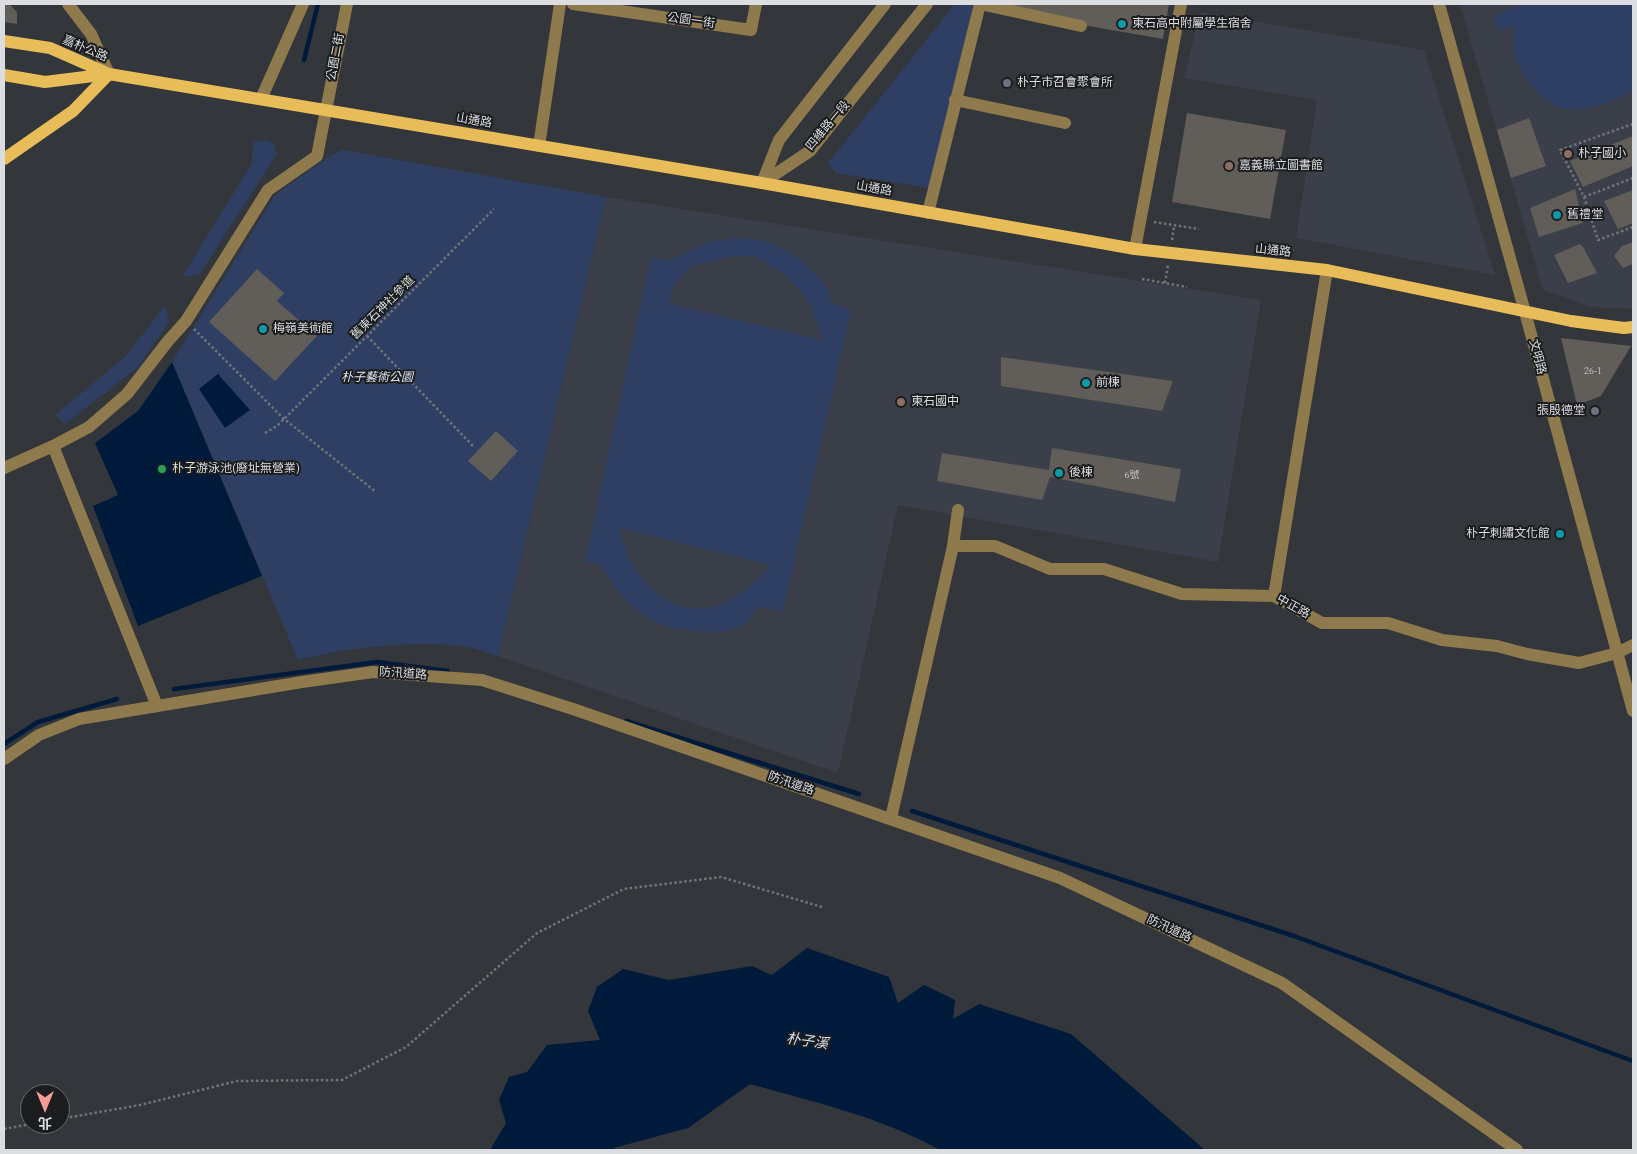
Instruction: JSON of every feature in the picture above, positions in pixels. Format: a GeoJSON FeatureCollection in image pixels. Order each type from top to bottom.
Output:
{"type":"FeatureCollection","features":[{"type":"Feature","properties":{"kind":"main road","name":"嘉朴公路"},"geometry":{"type":"LineString","coordinates":[[4,41],[50,48],[109,74]]}},
{"type":"Feature","properties":{"kind":"main road","name":"嘉朴公路"},"geometry":{"type":"LineString","coordinates":[[4,75],[45,82],[109,74]]}},
{"type":"Feature","properties":{"kind":"main road","name":"山通路"},"geometry":{"type":"LineString","coordinates":[[109,74],[762,183],[1135,249],[1327,270],[1571,321],[1624,328],[1633,327]]}},
{"type":"Feature","properties":{"kind":"main road"},"geometry":{"type":"LineString","coordinates":[[4,159],[73,111],[109,74]]}},
{"type":"Feature","properties":{"kind":"street"},"geometry":{"type":"LineString","coordinates":[[68,4],[91,34],[109,74]]}},
{"type":"Feature","properties":{"kind":"street"},"geometry":{"type":"LineString","coordinates":[[261,100],[303,4]]}},
{"type":"Feature","properties":{"kind":"street","name":"公園二街"},"geometry":{"type":"LineString","coordinates":[[4,468],[89,427],[127,394],[186,321],[268,190],[317,156],[347,4]]}},
{"type":"Feature","properties":{"kind":"street"},"geometry":{"type":"LineString","coordinates":[[539,146],[560,4]]}},
{"type":"Feature","properties":{"kind":"street","name":"公園一街"},"geometry":{"type":"LineString","coordinates":[[572,4],[751,30],[756,4]]}},
{"type":"Feature","properties":{"kind":"street"},"geometry":{"type":"LineString","coordinates":[[762,183],[779,140],[885,4]]}},
{"type":"Feature","properties":{"kind":"street","name":"四維路一段"},"geometry":{"type":"LineString","coordinates":[[762,183],[810,151],[927,4]]}},
{"type":"Feature","properties":{"kind":"street"},"geometry":{"type":"LineString","coordinates":[[928,213],[980,4],[1081,26]]}},
{"type":"Feature","properties":{"kind":"street"},"geometry":{"type":"LineString","coordinates":[[1135,249],[1181,4]]}},
{"type":"Feature","properties":{"kind":"street","name":"文明路"},"geometry":{"type":"LineString","coordinates":[[1439,4],[1633,711]]}},
{"type":"Feature","properties":{"kind":"street"},"geometry":{"type":"LineString","coordinates":[[955,100],[1065,123]]}},
{"type":"Feature","properties":{"kind":"street"},"geometry":{"type":"LineString","coordinates":[[1274,596],[1327,270]]}},
{"type":"Feature","properties":{"kind":"street"},"geometry":{"type":"LineString","coordinates":[[53,446],[157,706]]}},
{"type":"Feature","properties":{"kind":"street"},"geometry":{"type":"LineString","coordinates":[[891,818],[953,546],[958,510]]}},
{"type":"Feature","properties":{"kind":"street","name":"中正路"},"geometry":{"type":"LineString","coordinates":[[953,546],[995,546],[1050,569],[1104,569],[1182,594],[1274,596],[1322,623],[1388,623],[1442,640],[1497,646],[1527,654],[1579,663],[1617,653],[1633,645]]}},
{"type":"Feature","properties":{"kind":"street","name":"防汛道路"},"geometry":{"type":"LineString","coordinates":[[4,759],[39,735],[79,719],[302,682],[373,672],[482,680],[891,818],[1060,878],[1282,983],[1517,1150]]}},
{"type":"Feature","properties":{"kind":"path"},"geometry":{"type":"LineString","coordinates":[[1633,124],[1560,150],[1584,197],[1598,240],[1633,227]]}},
{"type":"Feature","properties":{"kind":"path"},"geometry":{"type":"LineString","coordinates":[[1584,197],[1633,178]]}},
{"type":"Feature","properties":{"kind":"path","name":"舊東石神社參道"},"geometry":{"type":"LineString","coordinates":[[265,433],[277,426],[494,210]]}},
{"type":"Feature","properties":{"kind":"path"},"geometry":{"type":"LineString","coordinates":[[1154,223],[1199,229]]}},
{"type":"Feature","properties":{"kind":"path"},"geometry":{"type":"LineString","coordinates":[[1142,279],[1187,287]]}},
{"type":"Feature","properties":{"kind":"path"},"geometry":{"type":"LineString","coordinates":[[186,321],[283,418],[376,492]]}},
{"type":"Feature","properties":{"kind":"path"},"geometry":{"type":"LineString","coordinates":[[367,336],[473,446]]}},
{"type":"Feature","properties":{"kind":"path"},"geometry":{"type":"LineString","coordinates":[[70,1117],[140,1105],[237,1081],[342,1080],[406,1047],[536,933],[624,889],[721,877],[822,907]]}},
{"type":"Feature","properties":{"kind":"path"},"geometry":{"type":"LineString","coordinates":[[4,1129],[20,1126]]}},
{"type":"Feature","properties":{"kind":"shaded area","name":"朴子國小"},"geometry":{"type":"Polygon","coordinates":[[[1460,4],[1633,4],[1633,309],[1591,307],[1543,290],[1460,4]]]}},
{"type":"Feature","properties":{"kind":"shaded area"},"geometry":{"type":"Polygon","coordinates":[[[1200,12],[1424,50],[1495,275],[1296,238],[1317,100],[1184,78],[1200,12]]]}},
{"type":"Feature","properties":{"kind":"shaded area","name":"東石國中"},"geometry":{"type":"Polygon","coordinates":[[[606,197],[1261,300],[1218,562],[898,505],[838,773],[498,656],[606,197]]]}},
{"type":"Feature","properties":{"kind":"green space"},"geometry":{"type":"Polygon","coordinates":[[[955,4],[974,4],[929,188],[836,173],[828,163],[955,4]]]}},
{"type":"Feature","properties":{"kind":"green space"},"geometry":{"type":"Polygon","coordinates":[[[1522,4],[1633,4],[1633,91],[1605,104],[1583,110],[1573,110],[1550,103],[1531,85],[1517,63],[1514,49],[1515,26],[1499,31],[1493,16],[1522,4]]]}},
{"type":"Feature","properties":{"kind":"green space"},"geometry":{"type":"Polygon","coordinates":[[[267,140],[274,144],[277,154],[199,275],[182,277],[252,163],[253,142],[267,140]]]}},
{"type":"Feature","properties":{"kind":"green space","name":"朴子藝術公園"},"geometry":{"type":"Polygon","coordinates":[[[343,150],[606,197],[498,656],[459,646],[414,644],[375,646],[298,660],[172,362],[275,195],[331,155],[343,150]]]}},
{"type":"Feature","properties":{"kind":"green space"},"geometry":{"type":"Polygon","coordinates":[[[737,238],[762,240],[786,250],[808,266],[827,288],[832,303],[851,310],[783,611],[758,607],[747,622],[736,628],[707,632],[671,628],[650,620],[620,594],[600,565],[585,561],[651,257],[669,261],[709,242],[737,238]],[[734,256],[691,266],[674,286],[669,304],[823,340],[811,307],[800,290],[786,276],[756,256],[734,256]],[[620,528],[632,563],[643,579],[656,592],[671,602],[688,608],[707,608],[732,599],[744,591],[770,566],[770,565],[620,528]]]}},
{"type":"Feature","properties":{"kind":"green space"},"geometry":{"type":"Polygon","coordinates":[[[165,305],[169,322],[138,367],[65,424],[55,415],[126,356],[165,305]]]}},
{"type":"Feature","properties":{"kind":"water","name":"朴子游泳池(廢址無營業)"},"geometry":{"type":"Polygon","coordinates":[[[172,362],[262,576],[138,626],[93,506],[118,495],[95,443],[138,411],[172,362]]]}},
{"type":"Feature","properties":{"kind":"water"},"geometry":{"type":"Polygon","coordinates":[[[218,374],[250,410],[225,428],[199,389],[218,374]]]}},
{"type":"Feature","properties":{"kind":"water","name":"朴子溪"},"geometry":{"type":"Polygon","coordinates":[[[807,948],[889,977],[898,1003],[924,985],[955,1000],[953,1019],[979,1004],[1071,1034],[1205,1150],[940,1150],[918,1138],[871,1119],[750,1084],[688,1128],[614,1148],[613,1150],[490,1150],[506,1123],[499,1100],[509,1077],[527,1072],[547,1045],[600,1040],[588,1011],[597,987],[623,969],[669,980],[752,966],[772,975],[807,948]]]}},
{"type":"Feature","properties":{"kind":"building"},"geometry":{"type":"Polygon","coordinates":[[[4,4],[9,4],[17,12],[17,24],[4,22],[4,4]]]}},
{"type":"Feature","properties":{"kind":"building","name":"東石高中附屬學生宿舍"},"geometry":{"type":"Polygon","coordinates":[[[994,4],[1169,4],[1163,39],[991,9],[994,4]]]}},
{"type":"Feature","properties":{"kind":"building","name":"嘉義縣立圖書館"},"geometry":{"type":"Polygon","coordinates":[[[1187,113],[1286,130],[1270,219],[1172,202],[1187,113]]]}},
{"type":"Feature","properties":{"kind":"building"},"geometry":{"type":"Polygon","coordinates":[[[1529,118],[1546,166],[1511,178],[1497,130],[1529,118]]]}},
{"type":"Feature","properties":{"kind":"building"},"geometry":{"type":"Polygon","coordinates":[[[1633,136],[1633,166],[1583,187],[1570,161],[1633,136]]]}},
{"type":"Feature","properties":{"kind":"building","name":"舊禮堂"},"geometry":{"type":"Polygon","coordinates":[[[1575,189],[1583,223],[1539,237],[1530,208],[1575,189]]]}},
{"type":"Feature","properties":{"kind":"building"},"geometry":{"type":"Polygon","coordinates":[[[1633,190],[1633,223],[1618,229],[1604,201],[1633,190]]]}},
{"type":"Feature","properties":{"kind":"building"},"geometry":{"type":"Polygon","coordinates":[[[1633,242],[1633,264],[1623,268],[1614,256],[1622,246],[1633,242]]]}},
{"type":"Feature","properties":{"kind":"building"},"geometry":{"type":"Polygon","coordinates":[[[1580,244],[1597,273],[1568,283],[1554,255],[1580,244]]]}},
{"type":"Feature","properties":{"kind":"building","name":"梅嶺美術館"},"geometry":{"type":"Polygon","coordinates":[[[257,269],[284,293],[277,301],[317,336],[275,381],[209,322],[257,269]]]}},
{"type":"Feature","properties":{"kind":"building"},"geometry":{"type":"Polygon","coordinates":[[[1561,338],[1631,346],[1601,396],[1577,405],[1561,338]]]}},
{"type":"Feature","properties":{"kind":"building","name":"前棟"},"geometry":{"type":"Polygon","coordinates":[[[1001,357],[1173,381],[1162,411],[1001,386],[1001,357]]]}},
{"type":"Feature","properties":{"kind":"building"},"geometry":{"type":"Polygon","coordinates":[[[496,431],[518,451],[491,481],[468,461],[496,431]]]}},
{"type":"Feature","properties":{"kind":"building","name":"後棟"},"geometry":{"type":"Polygon","coordinates":[[[1052,448],[1181,469],[1175,502],[1050,477],[1042,500],[937,481],[942,453],[1049,470],[1052,448]]]}},
{"type":"Feature","properties":{"kind":"waterway"},"geometry":{"type":"LineString","coordinates":[[304,60],[318,4]]}},
{"type":"Feature","properties":{"kind":"waterway"},"geometry":{"type":"LineString","coordinates":[[174,689],[377,662],[448,671]]}},
{"type":"Feature","properties":{"kind":"waterway"},"geometry":{"type":"LineString","coordinates":[[4,744],[38,722],[117,699]]}},
{"type":"Feature","properties":{"kind":"waterway"},"geometry":{"type":"LineString","coordinates":[[626,721],[859,794]]}},
{"type":"Feature","properties":{"kind":"waterway"},"geometry":{"type":"LineString","coordinates":[[912,811],[1294,936],[1633,1061]]}},
{"type":"Feature","properties":{"kind":"place","name":"東石高中附屬學生宿舍"},"geometry":{"type":"Point","coordinates":[1122,24]}},
{"type":"Feature","properties":{"kind":"place","name":"朴子市召會聚會所"},"geometry":{"type":"Point","coordinates":[1007,83]}},
{"type":"Feature","properties":{"kind":"place","name":"朴子國小"},"geometry":{"type":"Point","coordinates":[1568,154]}},
{"type":"Feature","properties":{"kind":"place","name":"嘉義縣立圖書館"},"geometry":{"type":"Point","coordinates":[1229,166]}},
{"type":"Feature","properties":{"kind":"place","name":"舊禮堂"},"geometry":{"type":"Point","coordinates":[1557,215]}},
{"type":"Feature","properties":{"kind":"place","name":"梅嶺美術館"},"geometry":{"type":"Point","coordinates":[263,329]}},
{"type":"Feature","properties":{"kind":"place","name":"前棟"},"geometry":{"type":"Point","coordinates":[1086,383]}},
{"type":"Feature","properties":{"kind":"place","name":"東石國中"},"geometry":{"type":"Point","coordinates":[901,402]}},
{"type":"Feature","properties":{"kind":"place","name":"張殷德堂"},"geometry":{"type":"Point","coordinates":[1595,411]}},
{"type":"Feature","properties":{"kind":"place","name":"朴子游泳池(廢址無營業)"},"geometry":{"type":"Point","coordinates":[162,469]}},
{"type":"Feature","properties":{"kind":"place","name":"後棟"},"geometry":{"type":"Point","coordinates":[1059,473]}},
{"type":"Feature","properties":{"kind":"place","name":"朴子刺繡文化館"},"geometry":{"type":"Point","coordinates":[1560,534]}}]}
